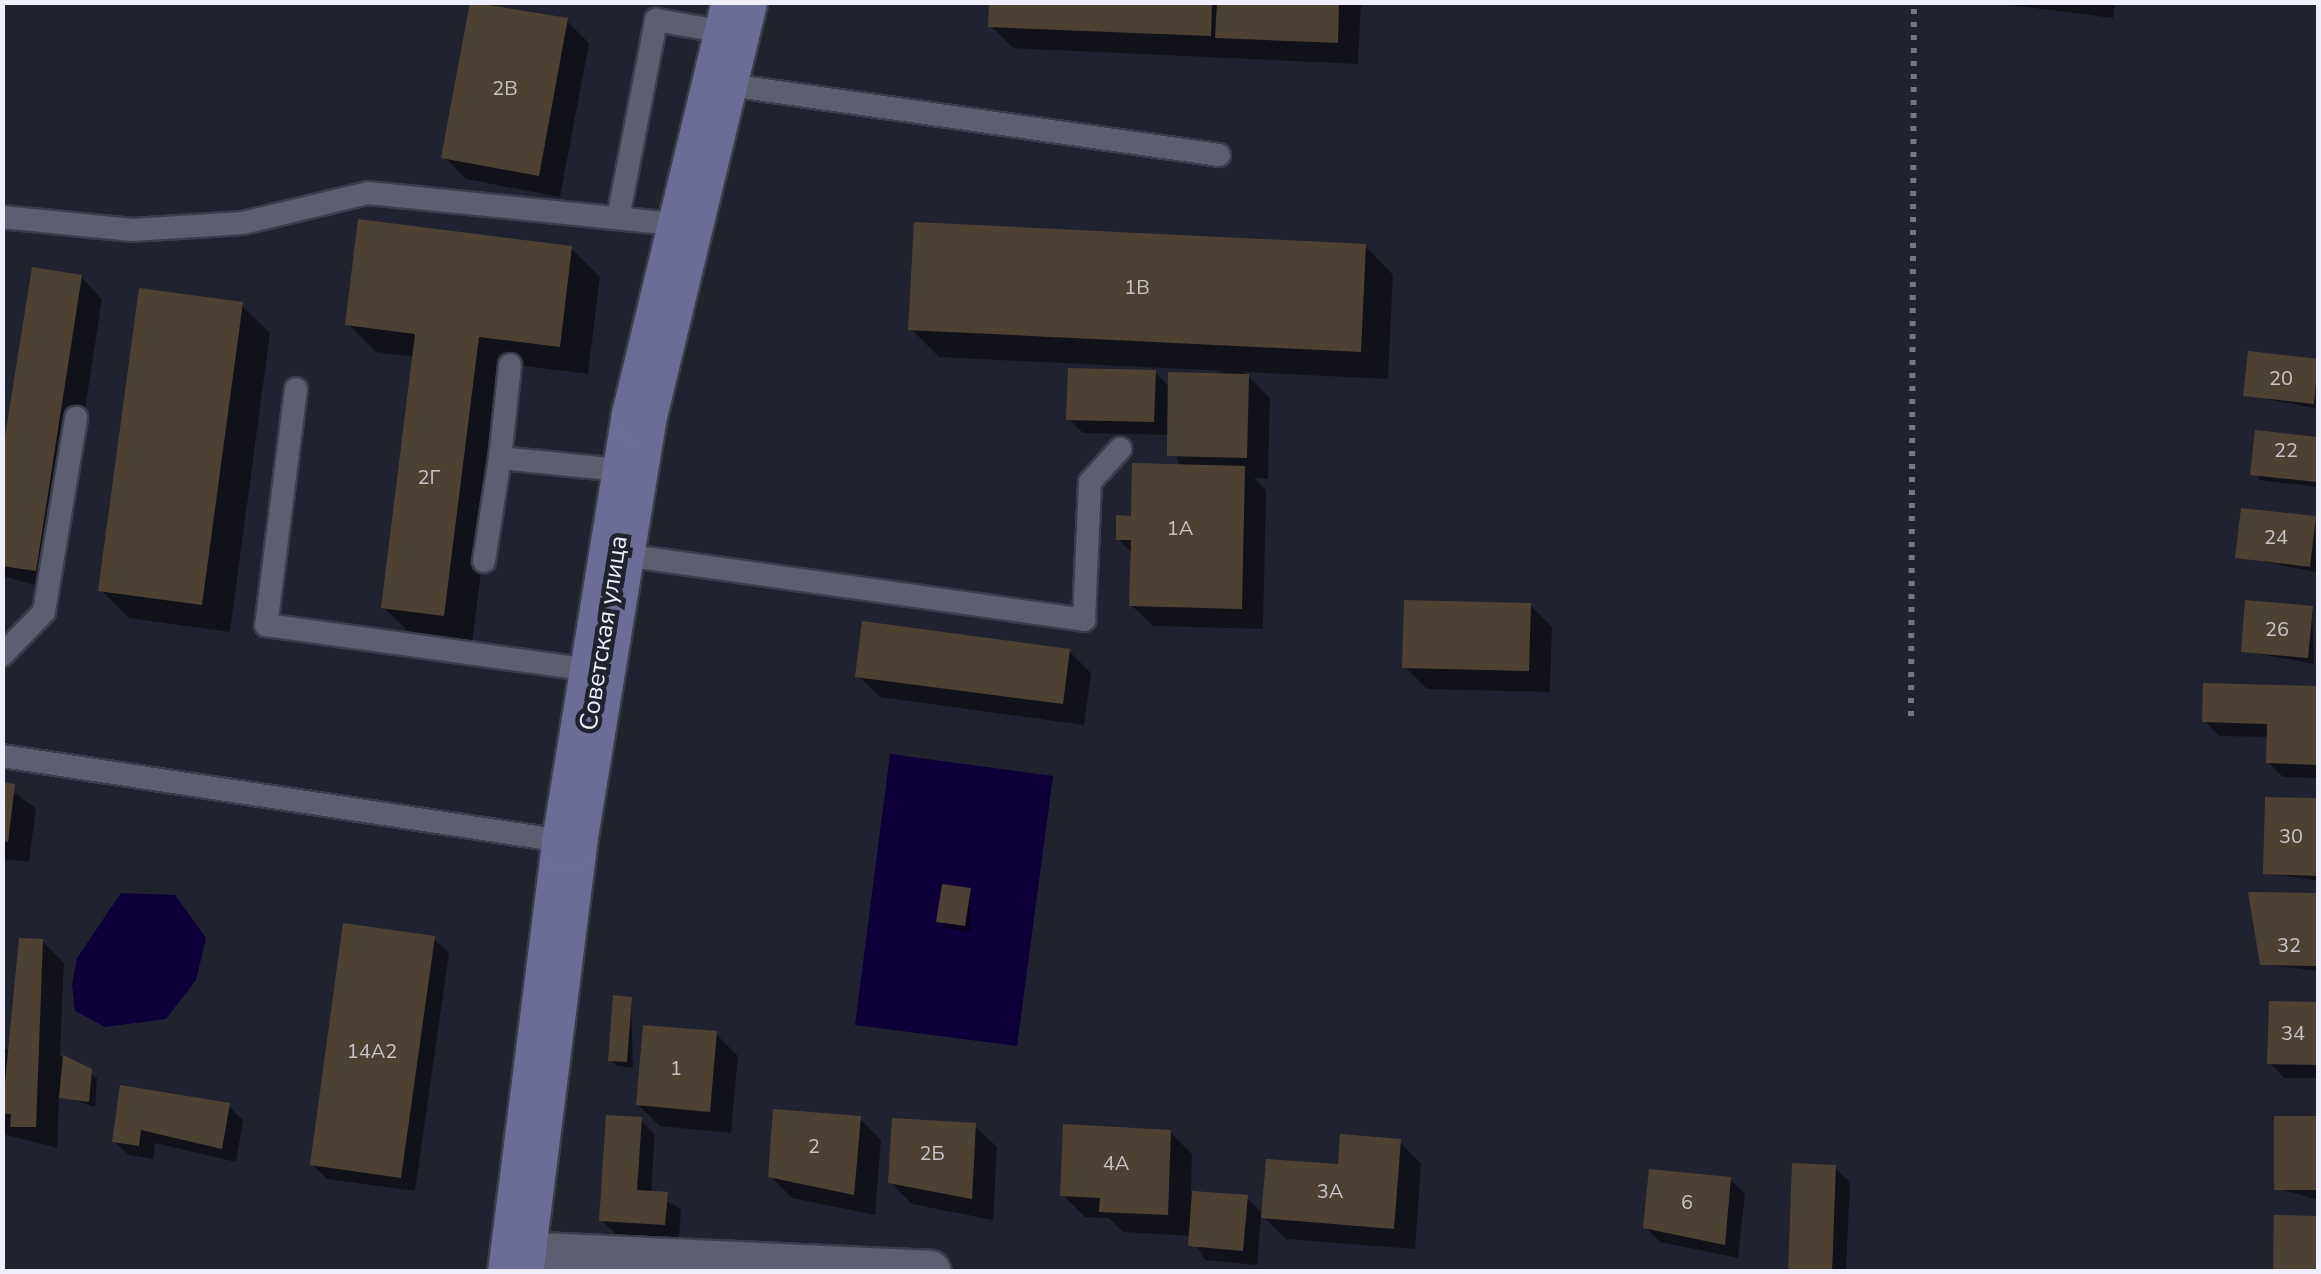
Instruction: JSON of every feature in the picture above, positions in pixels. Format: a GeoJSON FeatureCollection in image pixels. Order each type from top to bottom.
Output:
{"type":"FeatureCollection","features":[{"type":"Feature","properties":{"kind":"main road","name":"Советская улица"},"geometry":{"type":"LineString","coordinates":[[516,1262],[569,842],[630,471],[731,40]]}},
{"type":"Feature","properties":{"kind":"street"},"geometry":{"type":"LineString","coordinates":[[516,1262],[930,1272]]}},
{"type":"Feature","properties":{"kind":"lane"},"geometry":{"type":"LineString","coordinates":[[618,218],[656,20],[1218,155]]}},
{"type":"Feature","properties":{"kind":"lane"},"geometry":{"type":"LineString","coordinates":[[2,216],[132,230],[243,223],[368,193],[686,224]]}},
{"type":"Feature","properties":{"kind":"lane"},"geometry":{"type":"LineString","coordinates":[[484,562],[510,365]]}},
{"type":"Feature","properties":{"kind":"lane"},"geometry":{"type":"LineString","coordinates":[[296,389],[266,624],[597,671]]}},
{"type":"Feature","properties":{"kind":"lane"},"geometry":{"type":"LineString","coordinates":[[2,655],[44,612],[76,418]]}},
{"type":"Feature","properties":{"kind":"lane"},"geometry":{"type":"LineString","coordinates":[[616,554],[1084,620],[1090,482],[1120,449]]}},
{"type":"Feature","properties":{"kind":"lane"},"geometry":{"type":"LineString","coordinates":[[500,458],[630,471]]}},
{"type":"Feature","properties":{"kind":"lane"},"geometry":{"type":"LineString","coordinates":[[2,756],[569,842]]}},
{"type":"Feature","properties":{"kind":"path"},"geometry":{"type":"LineString","coordinates":[[1911,716],[1914,2]]}},
{"type":"Feature","properties":{"kind":"shaded area"},"geometry":{"type":"Polygon","coordinates":[[[890,754],[1053,776],[1017,1046],[855,1025],[890,754]]]}},
{"type":"Feature","properties":{"kind":"shaded area"},"geometry":{"type":"Polygon","coordinates":[[[121,893],[175,895],[206,938],[196,980],[166,1019],[105,1027],[75,1011],[72,985],[77,958],[121,893]]]}},
{"type":"Feature","properties":{"kind":"building"},"geometry":{"type":"Polygon","coordinates":[[[470,2],[568,18],[539,176],[441,158],[470,2]]]}},
{"type":"Feature","properties":{"kind":"building"},"geometry":{"type":"Polygon","coordinates":[[[989,2],[1212,2],[1211,36],[988,27],[989,2]]]}},
{"type":"Feature","properties":{"kind":"building"},"geometry":{"type":"Polygon","coordinates":[[[1217,2],[1339,2],[1338,43],[1215,38],[1217,2]]]}},
{"type":"Feature","properties":{"kind":"building"},"geometry":{"type":"Polygon","coordinates":[[[358,219],[572,246],[560,347],[479,337],[444,616],[381,608],[415,334],[345,325],[358,219]]]}},
{"type":"Feature","properties":{"kind":"building"},"geometry":{"type":"Polygon","coordinates":[[[914,222],[1366,244],[1361,352],[908,330],[914,222]]]}},
{"type":"Feature","properties":{"kind":"building"},"geometry":{"type":"Polygon","coordinates":[[[32,267],[82,275],[36,571],[2,566],[2,455],[32,267]]]}},
{"type":"Feature","properties":{"kind":"building"},"geometry":{"type":"Polygon","coordinates":[[[139,288],[243,302],[202,605],[98,591],[139,288]]]}},
{"type":"Feature","properties":{"kind":"building"},"geometry":{"type":"Polygon","coordinates":[[[2248,351],[2318,359],[2314,404],[2243,396],[2248,351]]]}},
{"type":"Feature","properties":{"kind":"building"},"geometry":{"type":"Polygon","coordinates":[[[1068,368],[1156,370],[1154,422],[1066,420],[1068,368]]]}},
{"type":"Feature","properties":{"kind":"building"},"geometry":{"type":"Polygon","coordinates":[[[1168,372],[1249,374],[1247,458],[1167,456],[1168,372]]]}},
{"type":"Feature","properties":{"kind":"building"},"geometry":{"type":"Polygon","coordinates":[[[2255,430],[2318,437],[2317,482],[2250,475],[2255,430]]]}},
{"type":"Feature","properties":{"kind":"building"},"geometry":{"type":"Polygon","coordinates":[[[1132,463],[1245,466],[1242,609],[1129,606],[1131,540],[1116,540],[1116,515],[1131,516],[1132,463]]]}},
{"type":"Feature","properties":{"kind":"building"},"geometry":{"type":"Polygon","coordinates":[[[2241,508],[2316,516],[2310,567],[2235,558],[2241,508]]]}},
{"type":"Feature","properties":{"kind":"building"},"geometry":{"type":"Polygon","coordinates":[[[1404,600],[1531,603],[1529,671],[1402,668],[1404,600]]]}},
{"type":"Feature","properties":{"kind":"building"},"geometry":{"type":"Polygon","coordinates":[[[2245,600],[2313,606],[2308,658],[2241,652],[2245,600]]]}},
{"type":"Feature","properties":{"kind":"building"},"geometry":{"type":"Polygon","coordinates":[[[862,621],[1070,649],[1063,704],[855,677],[862,621]]]}},
{"type":"Feature","properties":{"kind":"building"},"geometry":{"type":"Polygon","coordinates":[[[2203,683],[2318,686],[2318,765],[2266,763],[2267,724],[2202,722],[2203,683]]]}},
{"type":"Feature","properties":{"kind":"building"},"geometry":{"type":"Polygon","coordinates":[[[2,782],[15,784],[8,842],[2,841],[2,782]]]}},
{"type":"Feature","properties":{"kind":"building"},"geometry":{"type":"Polygon","coordinates":[[[2265,797],[2318,798],[2318,876],[2263,874],[2265,797]]]}},
{"type":"Feature","properties":{"kind":"building"},"geometry":{"type":"Polygon","coordinates":[[[942,884],[971,888],[965,926],[936,922],[942,884]]]}},
{"type":"Feature","properties":{"kind":"building"},"geometry":{"type":"Polygon","coordinates":[[[2248,892],[2318,893],[2318,966],[2260,965],[2248,892]]]}},
{"type":"Feature","properties":{"kind":"building"},"geometry":{"type":"Polygon","coordinates":[[[343,923],[435,936],[401,1178],[310,1165],[343,923]]]}},
{"type":"Feature","properties":{"kind":"building"},"geometry":{"type":"Polygon","coordinates":[[[19,938],[43,939],[36,1127],[10,1127],[11,1114],[2,1114],[19,938]]]}},
{"type":"Feature","properties":{"kind":"building"},"geometry":{"type":"Polygon","coordinates":[[[613,995],[632,997],[627,1062],[608,1061],[613,995]]]}},
{"type":"Feature","properties":{"kind":"building"},"geometry":{"type":"Polygon","coordinates":[[[2269,1001],[2318,1002],[2318,1065],[2267,1064],[2269,1001]]]}},
{"type":"Feature","properties":{"kind":"building"},"geometry":{"type":"Polygon","coordinates":[[[643,1025],[717,1031],[710,1112],[636,1105],[643,1025]]]}},
{"type":"Feature","properties":{"kind":"building"},"geometry":{"type":"Polygon","coordinates":[[[63,1055],[92,1069],[89,1102],[59,1098],[63,1055]]]}},
{"type":"Feature","properties":{"kind":"building"},"geometry":{"type":"Polygon","coordinates":[[[120,1085],[230,1103],[222,1149],[141,1130],[139,1146],[112,1142],[120,1085]]]}},
{"type":"Feature","properties":{"kind":"building"},"geometry":{"type":"Polygon","coordinates":[[[773,1109],[861,1116],[854,1195],[768,1177],[773,1109]]]}},
{"type":"Feature","properties":{"kind":"building"},"geometry":{"type":"Polygon","coordinates":[[[606,1115],[642,1117],[637,1190],[668,1192],[665,1225],[599,1221],[606,1115]]]}},
{"type":"Feature","properties":{"kind":"building"},"geometry":{"type":"Polygon","coordinates":[[[2274,1116],[2318,1116],[2318,1190],[2274,1190],[2274,1116]]]}},
{"type":"Feature","properties":{"kind":"building"},"geometry":{"type":"Polygon","coordinates":[[[892,1118],[976,1123],[972,1199],[888,1183],[892,1118]]]}},
{"type":"Feature","properties":{"kind":"building"},"geometry":{"type":"Polygon","coordinates":[[[1063,1124],[1171,1130],[1168,1215],[1099,1212],[1100,1198],[1060,1196],[1063,1124]]]}},
{"type":"Feature","properties":{"kind":"building"},"geometry":{"type":"Polygon","coordinates":[[[1340,1134],[1401,1139],[1394,1229],[1261,1218],[1266,1159],[1338,1164],[1340,1134]]]}},
{"type":"Feature","properties":{"kind":"building"},"geometry":{"type":"Polygon","coordinates":[[[1792,1163],[1836,1165],[1832,1272],[1788,1272],[1792,1163]]]}},
{"type":"Feature","properties":{"kind":"building"},"geometry":{"type":"Polygon","coordinates":[[[1649,1169],[1731,1177],[1725,1245],[1643,1228],[1649,1169]]]}},
{"type":"Feature","properties":{"kind":"building"},"geometry":{"type":"Polygon","coordinates":[[[1192,1191],[1248,1195],[1243,1251],[1188,1246],[1192,1191]]]}},
{"type":"Feature","properties":{"kind":"building"},"geometry":{"type":"Polygon","coordinates":[[[2274,1215],[2318,1216],[2318,1272],[2273,1272],[2274,1215]]]}}]}
